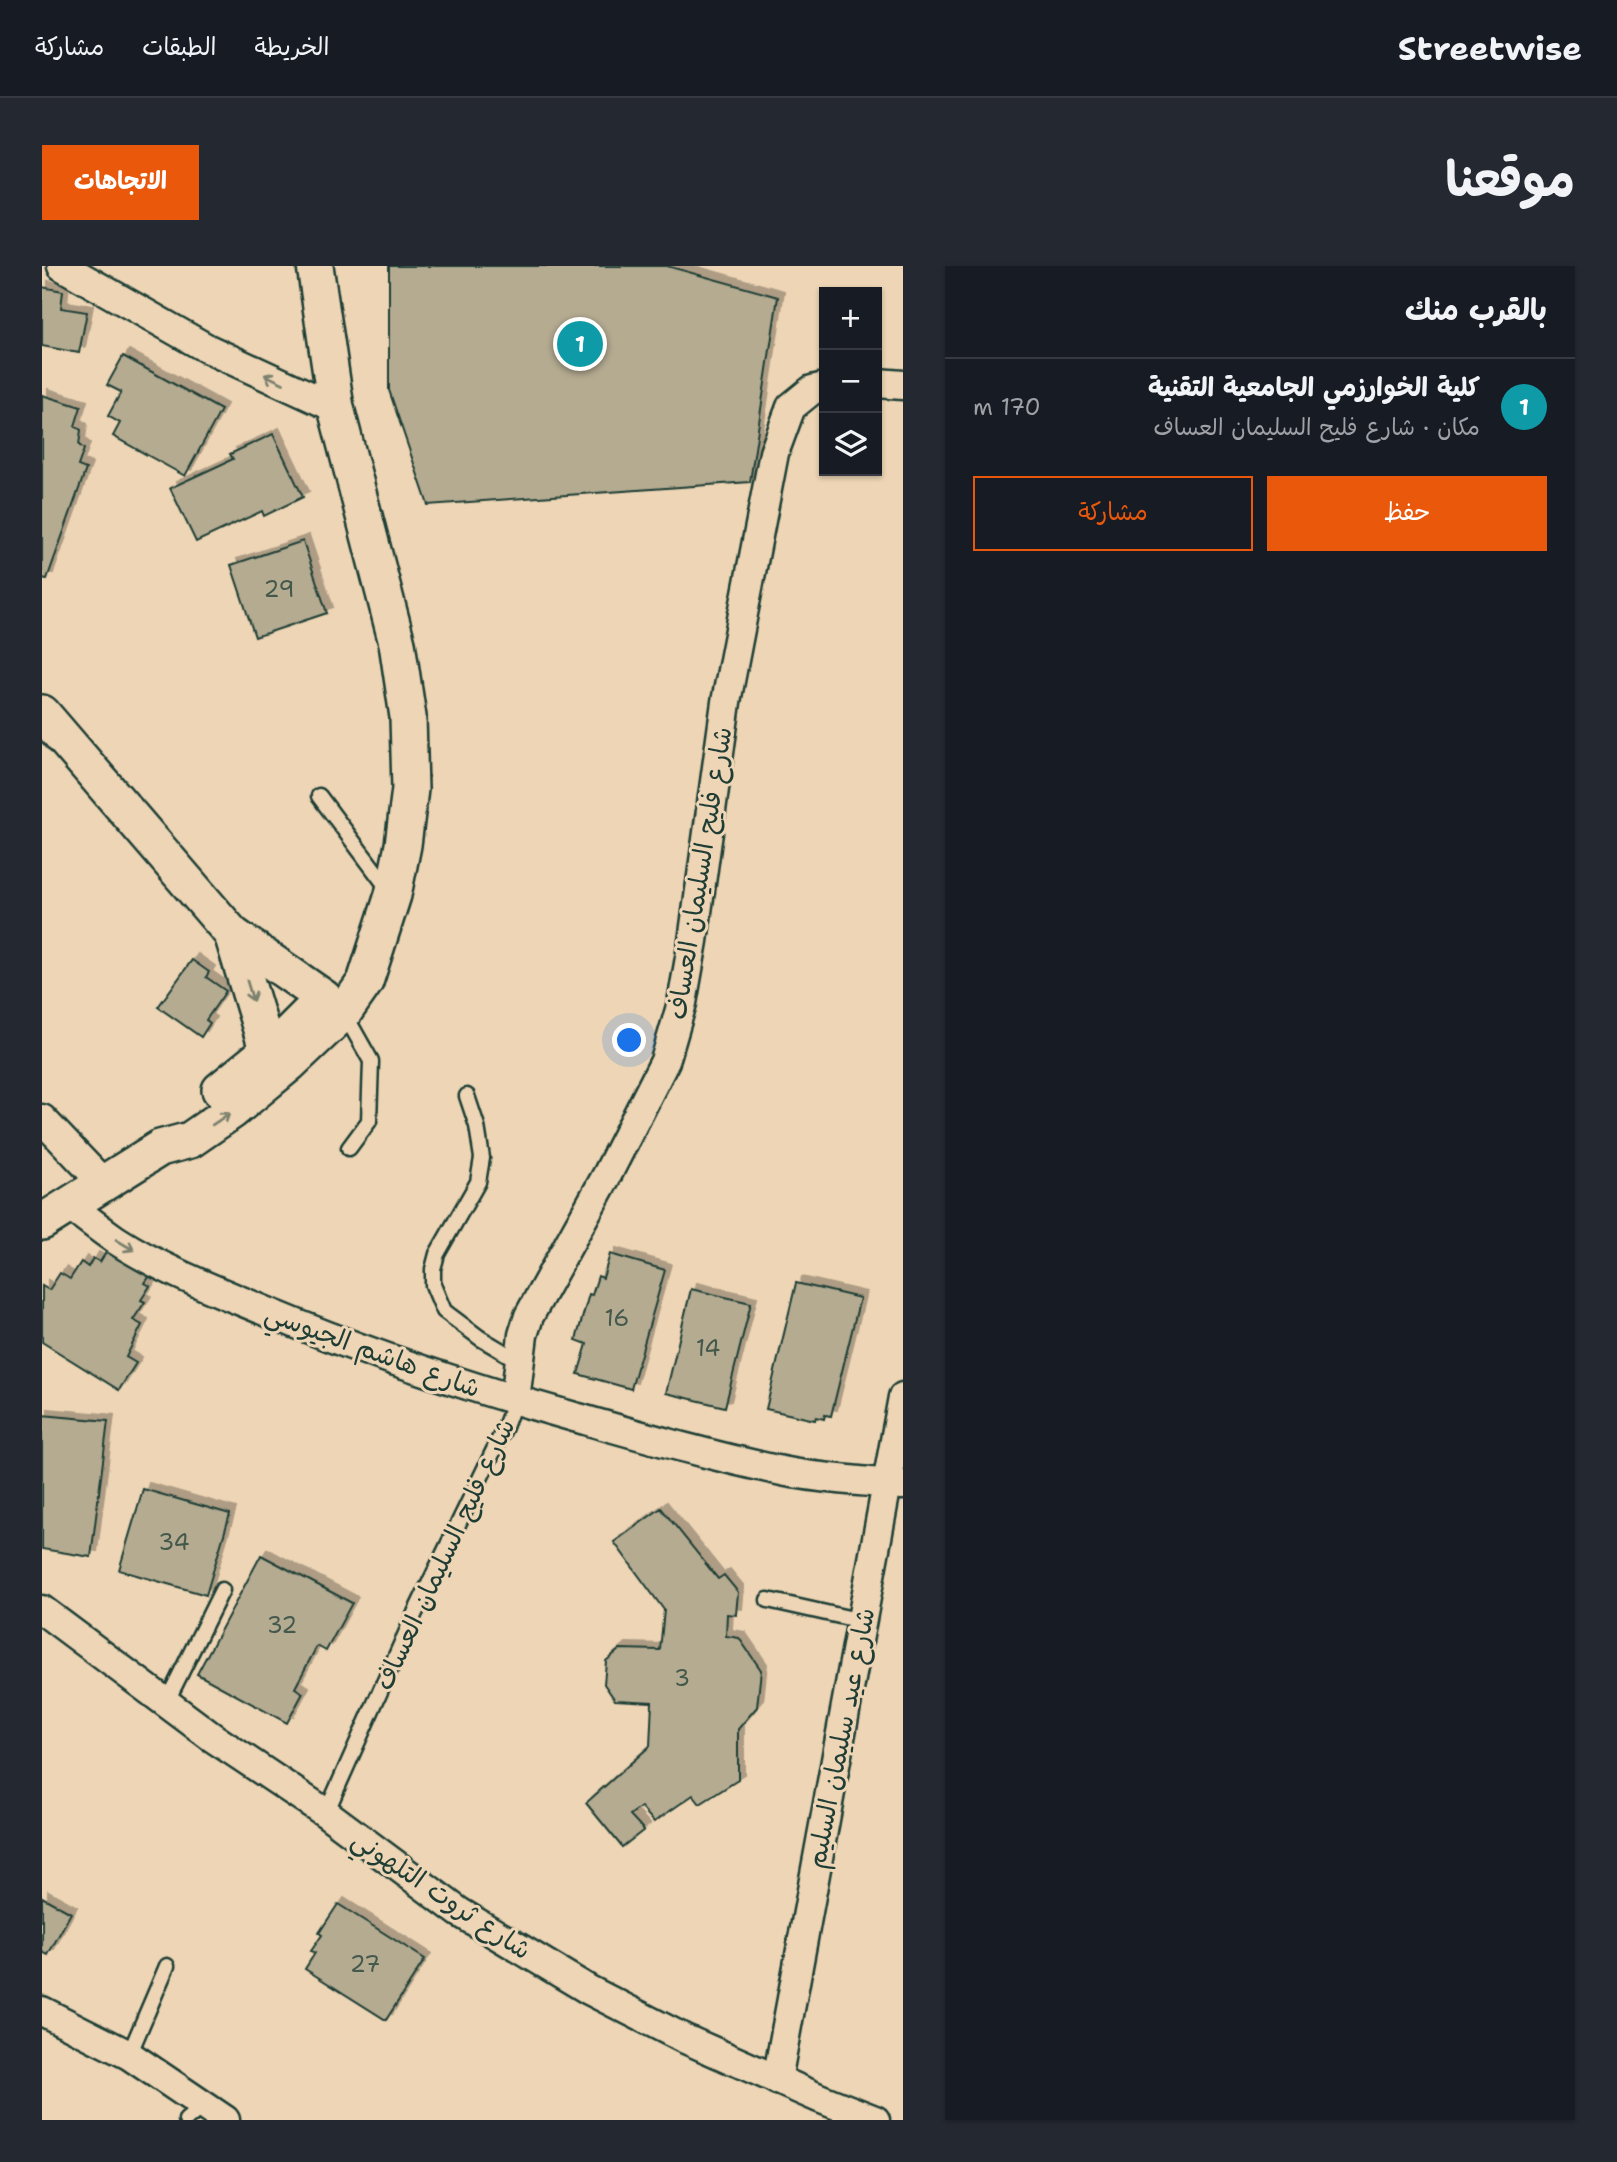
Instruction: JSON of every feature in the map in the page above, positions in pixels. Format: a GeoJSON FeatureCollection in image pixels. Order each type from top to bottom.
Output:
{"type":"FeatureCollection","features":[{"type":"Feature","properties":{"kind":"street"},"geometry":{"type":"LineString","coordinates":[[62,266],[208,349],[336,408]]}},
{"type":"Feature","properties":{"kind":"street"},"geometry":{"type":"LineString","coordinates":[[160,1148],[178,1122],[241,1074],[267,1049],[365,982],[393,895],[403,845],[410,789],[408,717],[397,643],[336,408],[315,266]]}},
{"type":"Feature","properties":{"kind":"street"},"geometry":{"type":"LineString","coordinates":[[325,332],[335,266]]}},
{"type":"Feature","properties":{"kind":"street"},"geometry":{"type":"LineString","coordinates":[[882,383],[903,385]]}},
{"type":"Feature","properties":{"kind":"street","name":"شارع فليح السليمان العساف"},"geometry":{"type":"LineString","coordinates":[[515,1400],[523,1335],[535,1306],[665,1062],[682,1003],[726,702],[774,453],[790,407],[812,390],[819,388]]}},
{"type":"Feature","properties":{"kind":"street"},"geometry":{"type":"LineString","coordinates":[[42,713],[232,934],[334,1005]]}},
{"type":"Feature","properties":{"kind":"street"},"geometry":{"type":"LineString","coordinates":[[232,934],[267,1049]]}},
{"type":"Feature","properties":{"kind":"street"},"geometry":{"type":"LineString","coordinates":[[56,1214],[160,1148],[190,1140],[232,1111],[290,1063],[334,1005]]}},
{"type":"Feature","properties":{"kind":"street"},"geometry":{"type":"LineString","coordinates":[[42,1119],[103,1183]]}},
{"type":"Feature","properties":{"kind":"street","name":"شارع هاشم الجيوسي"},"geometry":{"type":"LineString","coordinates":[[56,1214],[116,1240],[197,1282],[329,1338],[427,1373],[684,1447],[787,1472],[895,1484]]}},
{"type":"Feature","properties":{"kind":"street","name":"شارع عيد سليمان السليم"},"geometry":{"type":"LineString","coordinates":[[777,2080],[862,1621],[895,1484],[903,1397]]}},
{"type":"Feature","properties":{"kind":"street","name":"شارع ثروت التلهوني"},"geometry":{"type":"LineString","coordinates":[[42,1610],[212,1737],[326,1814],[459,1912],[589,1990],[683,2038],[777,2080],[823,2109],[875,2120]]}},
{"type":"Feature","properties":{"kind":"street"},"geometry":{"type":"LineString","coordinates":[[42,2011],[129,2055],[205,2115]]}},
{"type":"Feature","properties":{"kind":"lane"},"geometry":{"type":"LineString","coordinates":[[319,796],[393,895]]}},
{"type":"Feature","properties":{"kind":"lane"},"geometry":{"type":"LineString","coordinates":[[334,1005],[371,1062],[369,1121],[349,1148]]}},
{"type":"Feature","properties":{"kind":"lane"},"geometry":{"type":"LineString","coordinates":[[467,1096],[477,1126],[482,1158],[478,1182],[436,1254],[433,1285],[444,1311],[480,1338],[519,1361]]}},
{"type":"Feature","properties":{"kind":"lane","name":"شارع فليح السليمان العساف"},"geometry":{"type":"LineString","coordinates":[[326,1814],[515,1400]]}},
{"type":"Feature","properties":{"kind":"lane"},"geometry":{"type":"LineString","coordinates":[[166,1703],[222,1590]]}},
{"type":"Feature","properties":{"kind":"lane"},"geometry":{"type":"LineString","coordinates":[[768,1600],[862,1621]]}},
{"type":"Feature","properties":{"kind":"lane"},"geometry":{"type":"LineString","coordinates":[[129,2055],[167,1966]]}},
{"type":"Feature","properties":{"kind":"building"},"geometry":{"type":"Polygon","coordinates":[[[389,266],[667,266],[778,297],[750,482],[428,505],[389,390],[389,266]]]}},
{"type":"Feature","properties":{"kind":"building"},"geometry":{"type":"Polygon","coordinates":[[[42,287],[63,291],[61,308],[87,312],[79,353],[42,346],[42,287]]]}},
{"type":"Feature","properties":{"kind":"building"},"geometry":{"type":"Polygon","coordinates":[[[123,356],[221,410],[185,476],[113,436],[120,423],[108,416],[121,392],[107,385],[123,356]]]}},
{"type":"Feature","properties":{"kind":"building"},"geometry":{"type":"Polygon","coordinates":[[[42,395],[81,407],[75,426],[81,430],[79,445],[84,449],[78,466],[86,469],[47,579],[42,578],[42,395]]]}},
{"type":"Feature","properties":{"kind":"building"},"geometry":{"type":"Polygon","coordinates":[[[273,434],[303,497],[264,516],[262,511],[196,542],[170,488],[233,459],[230,454],[273,434]]]}},
{"type":"Feature","properties":{"kind":"building"},"geometry":{"type":"Polygon","coordinates":[[[303,541],[327,613],[255,637],[231,565],[303,541]]]}},
{"type":"Feature","properties":{"kind":"building"},"geometry":{"type":"Polygon","coordinates":[[[192,960],[209,972],[206,977],[226,991],[206,1020],[210,1023],[201,1037],[158,1007],[192,960]]]}},
{"type":"Feature","properties":{"kind":"building"},"geometry":{"type":"Polygon","coordinates":[[[111,1244],[154,1270],[145,1283],[150,1286],[141,1300],[145,1302],[133,1320],[142,1325],[126,1357],[136,1363],[119,1390],[42,1342],[42,1286],[49,1290],[60,1273],[70,1279],[81,1262],[88,1267],[93,1258],[100,1262],[111,1244]]]}},
{"type":"Feature","properties":{"kind":"building"},"geometry":{"type":"Polygon","coordinates":[[[610,1254],[665,1270],[631,1389],[578,1374],[587,1344],[576,1340],[589,1294],[592,1295],[598,1276],[603,1278],[610,1254]]]}},
{"type":"Feature","properties":{"kind":"building"},"geometry":{"type":"Polygon","coordinates":[[[796,1283],[860,1298],[831,1416],[825,1415],[824,1419],[816,1417],[815,1420],[766,1409],[796,1283]]]}},
{"type":"Feature","properties":{"kind":"building"},"geometry":{"type":"Polygon","coordinates":[[[691,1289],[751,1303],[725,1407],[666,1393],[691,1289]]]}},
{"type":"Feature","properties":{"kind":"building"},"geometry":{"type":"Polygon","coordinates":[[[42,1415],[108,1421],[91,1557],[42,1549],[42,1415]]]}},
{"type":"Feature","properties":{"kind":"building"},"geometry":{"type":"Polygon","coordinates":[[[143,1489],[230,1514],[206,1595],[119,1570],[143,1489]]]}},
{"type":"Feature","properties":{"kind":"building"},"geometry":{"type":"Polygon","coordinates":[[[661,1508],[718,1579],[724,1575],[738,1592],[736,1615],[727,1614],[726,1636],[739,1638],[761,1670],[757,1707],[738,1729],[738,1780],[700,1804],[693,1795],[654,1822],[641,1807],[630,1815],[644,1830],[622,1847],[586,1803],[650,1746],[652,1702],[615,1700],[604,1684],[606,1661],[620,1649],[660,1650],[664,1610],[614,1542],[661,1508]]]}},
{"type":"Feature","properties":{"kind":"building"},"geometry":{"type":"Polygon","coordinates":[[[261,1555],[352,1603],[326,1651],[317,1646],[295,1688],[303,1693],[287,1723],[197,1674],[261,1555]]]}},
{"type":"Feature","properties":{"kind":"building"},"geometry":{"type":"Polygon","coordinates":[[[42,1897],[71,1913],[48,1955],[42,1952],[42,1897]]]}},
{"type":"Feature","properties":{"kind":"building"},"geometry":{"type":"Polygon","coordinates":[[[338,1904],[425,1959],[386,2020],[305,1969],[315,1953],[311,1951],[322,1935],[319,1933],[338,1904]]]}},
{"type":"Feature","properties":{"kind":"place","name":"كلية الخوارزمي الجامعية التقنية"},"geometry":{"type":"Point","coordinates":[580,344]}}]}
